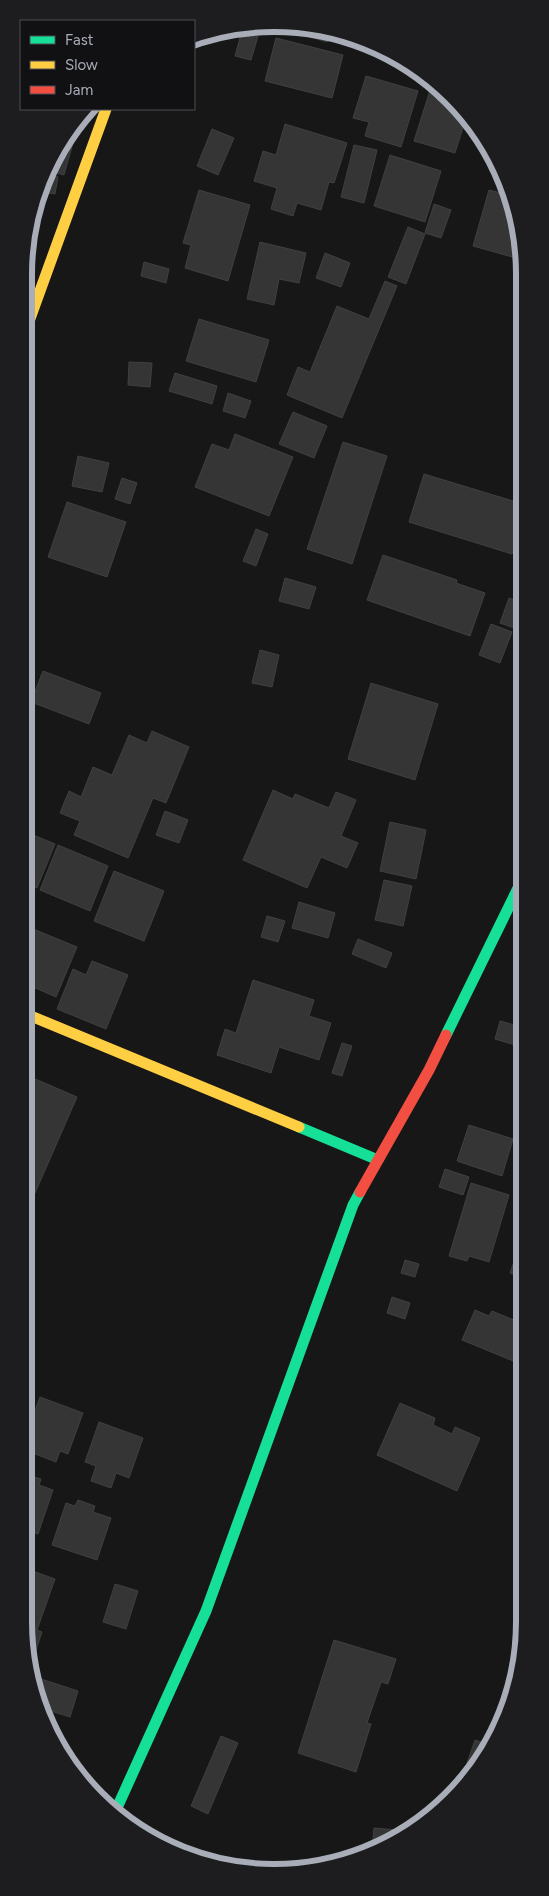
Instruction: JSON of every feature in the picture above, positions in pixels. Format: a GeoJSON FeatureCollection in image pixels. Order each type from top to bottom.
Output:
{"type":"FeatureCollection","features":[{"type":"Feature","properties":{"kind":"street"},"geometry":{"type":"LineString","coordinates":[[32,314],[58,249],[106,110]]}},
{"type":"Feature","properties":{"kind":"street"},"geometry":{"type":"LineString","coordinates":[[118,1806],[206,1611],[353,1205],[429,1070],[516,892]]}},
{"type":"Feature","properties":{"kind":"street"},"geometry":{"type":"LineString","coordinates":[[32,1016],[378,1160]]}},
{"type":"Feature","properties":{"kind":"building"},"geometry":{"type":"Polygon","coordinates":[[[251,34],[258,36],[251,60],[235,56],[241,35],[251,34]]]}},
{"type":"Feature","properties":{"kind":"building"},"geometry":{"type":"Polygon","coordinates":[[[301,34],[328,39],[327,42],[301,34]]]}},
{"type":"Feature","properties":{"kind":"building"},"geometry":{"type":"Polygon","coordinates":[[[276,38],[343,55],[332,98],[265,81],[276,38]]]}},
{"type":"Feature","properties":{"kind":"building"},"geometry":{"type":"Polygon","coordinates":[[[366,76],[418,91],[401,147],[365,136],[369,122],[353,118],[366,76]]]}},
{"type":"Feature","properties":{"kind":"building"},"geometry":{"type":"Polygon","coordinates":[[[430,90],[446,103],[464,125],[455,153],[414,141],[430,90]]]}},
{"type":"Feature","properties":{"kind":"building"},"geometry":{"type":"Polygon","coordinates":[[[285,124],[347,143],[334,183],[329,182],[321,210],[297,203],[293,216],[271,209],[277,188],[254,181],[263,151],[276,155],[285,124]]]}},
{"type":"Feature","properties":{"kind":"building"},"geometry":{"type":"Polygon","coordinates":[[[212,129],[234,138],[218,175],[197,166],[212,129]]]}},
{"type":"Feature","properties":{"kind":"building"},"geometry":{"type":"Polygon","coordinates":[[[74,138],[64,175],[55,172],[74,138]]]}},
{"type":"Feature","properties":{"kind":"building"},"geometry":{"type":"Polygon","coordinates":[[[354,145],[377,150],[364,203],[341,197],[354,145]]]}},
{"type":"Feature","properties":{"kind":"building"},"geometry":{"type":"Polygon","coordinates":[[[390,155],[441,171],[425,222],[374,206],[390,155]]]}},
{"type":"Feature","properties":{"kind":"building"},"geometry":{"type":"Polygon","coordinates":[[[53,176],[58,177],[55,194],[47,193],[53,176]]]}},
{"type":"Feature","properties":{"kind":"building"},"geometry":{"type":"Polygon","coordinates":[[[199,190],[250,205],[228,281],[185,268],[191,245],[183,243],[199,190]]]}},
{"type":"Feature","properties":{"kind":"building"},"geometry":{"type":"Polygon","coordinates":[[[489,190],[503,193],[512,227],[516,258],[473,246],[489,190]]]}},
{"type":"Feature","properties":{"kind":"building"},"geometry":{"type":"Polygon","coordinates":[[[434,204],[451,210],[441,238],[425,233],[434,204]]]}},
{"type":"Feature","properties":{"kind":"building"},"geometry":{"type":"Polygon","coordinates":[[[408,227],[425,234],[406,284],[388,277],[408,227]]]}},
{"type":"Feature","properties":{"kind":"building"},"geometry":{"type":"Polygon","coordinates":[[[260,242],[306,253],[299,283],[279,279],[274,305],[247,299],[260,242]]]}},
{"type":"Feature","properties":{"kind":"building"},"geometry":{"type":"Polygon","coordinates":[[[325,253],[350,263],[341,287],[316,278],[325,253]]]}},
{"type":"Feature","properties":{"kind":"building"},"geometry":{"type":"Polygon","coordinates":[[[144,262],[169,269],[166,283],[141,276],[144,262]]]}},
{"type":"Feature","properties":{"kind":"building"},"geometry":{"type":"Polygon","coordinates":[[[385,281],[397,286],[342,418],[287,395],[298,367],[310,372],[337,306],[369,319],[385,281]]]}},
{"type":"Feature","properties":{"kind":"building"},"geometry":{"type":"Polygon","coordinates":[[[199,319],[269,340],[256,382],[186,361],[199,319]]]}},
{"type":"Feature","properties":{"kind":"building"},"geometry":{"type":"Polygon","coordinates":[[[129,362],[152,363],[150,387],[128,385],[129,362]]]}},
{"type":"Feature","properties":{"kind":"building"},"geometry":{"type":"Polygon","coordinates":[[[175,373],[217,386],[212,404],[169,391],[175,373]]]}},
{"type":"Feature","properties":{"kind":"building"},"geometry":{"type":"Polygon","coordinates":[[[228,393],[251,401],[245,418],[223,411],[228,393]]]}},
{"type":"Feature","properties":{"kind":"building"},"geometry":{"type":"Polygon","coordinates":[[[293,412],[327,426],[314,458],[279,444],[293,412]]]}},
{"type":"Feature","properties":{"kind":"building"},"geometry":{"type":"Polygon","coordinates":[[[235,434],[293,457],[269,516],[195,487],[212,444],[229,450],[235,434]]]}},
{"type":"Feature","properties":{"kind":"building"},"geometry":{"type":"Polygon","coordinates":[[[343,442],[387,456],[352,564],[307,549],[343,442]]]}},
{"type":"Feature","properties":{"kind":"building"},"geometry":{"type":"Polygon","coordinates":[[[78,456],[109,463],[102,492],[72,486],[78,456]]]}},
{"type":"Feature","properties":{"kind":"building"},"geometry":{"type":"Polygon","coordinates":[[[424,474],[516,502],[516,542],[512,554],[409,522],[424,474]]]}},
{"type":"Feature","properties":{"kind":"building"},"geometry":{"type":"Polygon","coordinates":[[[122,478],[137,483],[130,504],[115,499],[122,478]]]}},
{"type":"Feature","properties":{"kind":"building"},"geometry":{"type":"Polygon","coordinates":[[[67,502],[126,522],[107,577],[48,557],[67,502]]]}},
{"type":"Feature","properties":{"kind":"building"},"geometry":{"type":"Polygon","coordinates":[[[256,529],[268,534],[256,566],[243,561],[256,529]]]}},
{"type":"Feature","properties":{"kind":"building"},"geometry":{"type":"Polygon","coordinates":[[[383,555],[457,580],[456,583],[485,593],[470,636],[367,600],[383,555]]]}},
{"type":"Feature","properties":{"kind":"building"},"geometry":{"type":"Polygon","coordinates":[[[285,578],[316,587],[309,609],[279,601],[285,578]]]}},
{"type":"Feature","properties":{"kind":"building"},"geometry":{"type":"Polygon","coordinates":[[[509,598],[516,601],[516,622],[514,628],[500,623],[509,598]]]}},
{"type":"Feature","properties":{"kind":"building"},"geometry":{"type":"Polygon","coordinates":[[[491,624],[512,632],[500,663],[479,655],[491,624]]]}},
{"type":"Feature","properties":{"kind":"building"},"geometry":{"type":"Polygon","coordinates":[[[260,650],[279,655],[272,687],[252,683],[260,650]]]}},
{"type":"Feature","properties":{"kind":"building"},"geometry":{"type":"Polygon","coordinates":[[[43,671],[101,693],[89,724],[32,702],[43,671]]]}},
{"type":"Feature","properties":{"kind":"building"},"geometry":{"type":"Polygon","coordinates":[[[371,683],[438,704],[415,780],[348,759],[371,683]]]}},
{"type":"Feature","properties":{"kind":"building"},"geometry":{"type":"Polygon","coordinates":[[[152,731],[189,747],[166,803],[153,798],[128,858],[74,835],[80,821],[60,813],[69,791],[81,797],[93,767],[112,775],[129,735],[147,743],[152,731]]]}},
{"type":"Feature","properties":{"kind":"building"},"geometry":{"type":"Polygon","coordinates":[[[273,790],[293,799],[295,794],[329,808],[336,792],[356,800],[341,836],[358,843],[347,868],[321,857],[307,888],[243,860],[273,790]]]}},
{"type":"Feature","properties":{"kind":"building"},"geometry":{"type":"Polygon","coordinates":[[[165,811],[188,820],[179,843],[156,835],[165,811]]]}},
{"type":"Feature","properties":{"kind":"building"},"geometry":{"type":"Polygon","coordinates":[[[390,822],[426,830],[416,879],[380,871],[390,822]]]}},
{"type":"Feature","properties":{"kind":"building"},"geometry":{"type":"Polygon","coordinates":[[[32,834],[55,844],[37,888],[32,886],[32,834]]]}},
{"type":"Feature","properties":{"kind":"building"},"geometry":{"type":"Polygon","coordinates":[[[58,845],[108,866],[90,911],[40,890],[58,845]]]}},
{"type":"Feature","properties":{"kind":"building"},"geometry":{"type":"Polygon","coordinates":[[[114,871],[164,891],[144,941],[94,921],[114,871]]]}},
{"type":"Feature","properties":{"kind":"building"},"geometry":{"type":"Polygon","coordinates":[[[384,880],[412,886],[403,926],[375,920],[384,880]]]}},
{"type":"Feature","properties":{"kind":"building"},"geometry":{"type":"Polygon","coordinates":[[[299,902],[335,913],[328,938],[292,928],[299,902]]]}},
{"type":"Feature","properties":{"kind":"building"},"geometry":{"type":"Polygon","coordinates":[[[267,916],[285,921],[278,942],[261,937],[267,916]]]}},
{"type":"Feature","properties":{"kind":"building"},"geometry":{"type":"Polygon","coordinates":[[[32,928],[77,947],[56,997],[32,987],[32,928]]]}},
{"type":"Feature","properties":{"kind":"building"},"geometry":{"type":"Polygon","coordinates":[[[358,939],[392,953],[386,968],[352,954],[358,939]]]}},
{"type":"Feature","properties":{"kind":"building"},"geometry":{"type":"Polygon","coordinates":[[[92,961],[128,975],[106,1029],[57,1009],[73,969],[86,975],[92,961]]]}},
{"type":"Feature","properties":{"kind":"building"},"geometry":{"type":"Polygon","coordinates":[[[253,980],[314,1000],[309,1016],[331,1023],[319,1060],[279,1047],[271,1073],[217,1055],[225,1029],[236,1033],[253,980]]]}},
{"type":"Feature","properties":{"kind":"building"},"geometry":{"type":"Polygon","coordinates":[[[500,1021],[516,1025],[516,1045],[495,1039],[500,1021]]]}},
{"type":"Feature","properties":{"kind":"building"},"geometry":{"type":"Polygon","coordinates":[[[342,1043],[352,1046],[342,1076],[332,1073],[342,1043]]]}},
{"type":"Feature","properties":{"kind":"building"},"geometry":{"type":"Polygon","coordinates":[[[32,1078],[77,1097],[32,1200],[32,1078]]]}},
{"type":"Feature","properties":{"kind":"building"},"geometry":{"type":"Polygon","coordinates":[[[469,1125],[513,1139],[502,1176],[457,1161],[469,1125]]]}},
{"type":"Feature","properties":{"kind":"building"},"geometry":{"type":"Polygon","coordinates":[[[445,1169],[469,1177],[463,1195],[439,1187],[445,1169]]]}},
{"type":"Feature","properties":{"kind":"building"},"geometry":{"type":"Polygon","coordinates":[[[471,1183],[509,1195],[489,1262],[469,1256],[467,1261],[449,1256],[471,1183]]]}},
{"type":"Feature","properties":{"kind":"building"},"geometry":{"type":"Polygon","coordinates":[[[516,1256],[516,1275],[510,1273],[516,1256]]]}},
{"type":"Feature","properties":{"kind":"building"},"geometry":{"type":"Polygon","coordinates":[[[405,1260],[419,1264],[415,1277],[401,1273],[405,1260]]]}},
{"type":"Feature","properties":{"kind":"building"},"geometry":{"type":"Polygon","coordinates":[[[392,1297],[410,1303],[405,1319],[387,1313],[392,1297]]]}},
{"type":"Feature","properties":{"kind":"building"},"geometry":{"type":"Polygon","coordinates":[[[475,1310],[489,1316],[492,1311],[516,1321],[516,1362],[462,1340],[475,1310]]]}},
{"type":"Feature","properties":{"kind":"building"},"geometry":{"type":"Polygon","coordinates":[[[40,1397],[83,1413],[68,1454],[60,1451],[56,1462],[32,1453],[32,1419],[40,1397]]]}},
{"type":"Feature","properties":{"kind":"building"},"geometry":{"type":"Polygon","coordinates":[[[400,1403],[435,1418],[433,1425],[452,1434],[455,1427],[480,1438],[457,1491],[377,1455],[400,1403]]]}},
{"type":"Feature","properties":{"kind":"building"},"geometry":{"type":"Polygon","coordinates":[[[99,1422],[143,1438],[129,1478],[116,1473],[111,1488],[91,1481],[96,1466],[85,1462],[99,1422]]]}},
{"type":"Feature","properties":{"kind":"building"},"geometry":{"type":"Polygon","coordinates":[[[32,1476],[41,1479],[39,1485],[53,1490],[38,1534],[32,1532],[32,1476]]]}},
{"type":"Feature","properties":{"kind":"building"},"geometry":{"type":"Polygon","coordinates":[[[78,1500],[95,1506],[93,1512],[111,1518],[97,1560],[52,1545],[66,1503],[75,1506],[78,1500]]]}},
{"type":"Feature","properties":{"kind":"building"},"geometry":{"type":"Polygon","coordinates":[[[32,1571],[55,1579],[37,1630],[42,1632],[35,1653],[32,1622],[32,1571]]]}},
{"type":"Feature","properties":{"kind":"building"},"geometry":{"type":"Polygon","coordinates":[[[115,1584],[138,1591],[126,1629],[103,1622],[115,1584]]]}},
{"type":"Feature","properties":{"kind":"building"},"geometry":{"type":"Polygon","coordinates":[[[334,1640],[396,1659],[388,1684],[381,1682],[367,1723],[371,1724],[356,1772],[298,1753],[334,1640]]]}},
{"type":"Feature","properties":{"kind":"building"},"geometry":{"type":"Polygon","coordinates":[[[511,1672],[504,1699],[497,1714],[511,1672]]]}},
{"type":"Feature","properties":{"kind":"building"},"geometry":{"type":"Polygon","coordinates":[[[40,1678],[78,1691],[70,1717],[50,1711],[40,1678]]]}},
{"type":"Feature","properties":{"kind":"building"},"geometry":{"type":"Polygon","coordinates":[[[221,1736],[238,1743],[208,1814],[191,1806],[221,1736]]]}},
{"type":"Feature","properties":{"kind":"building"},"geometry":{"type":"Polygon","coordinates":[[[475,1740],[484,1743],[476,1756],[464,1771],[475,1740]]]}},
{"type":"Feature","properties":{"kind":"building"},"geometry":{"type":"Polygon","coordinates":[[[374,1828],[398,1830],[382,1839],[373,1843],[374,1828]]]}},
{"type":"Feature","properties":{"kind":"traffic: fast"},"geometry":{"type":"LineString","coordinates":[[446,1035],[516,892]]}},
{"type":"Feature","properties":{"kind":"traffic: fast"},"geometry":{"type":"LineString","coordinates":[[299,1127],[378,1160]]}},
{"type":"Feature","properties":{"kind":"traffic: fast"},"geometry":{"type":"LineString","coordinates":[[118,1806],[206,1611],[353,1205],[360,1192]]}},
{"type":"Feature","properties":{"kind":"traffic: slow"},"geometry":{"type":"LineString","coordinates":[[32,313],[106,110]]}},
{"type":"Feature","properties":{"kind":"traffic: slow"},"geometry":{"type":"LineString","coordinates":[[32,1016],[299,1127]]}},
{"type":"Feature","properties":{"kind":"traffic: jam"},"geometry":{"type":"LineString","coordinates":[[360,1192],[429,1070],[446,1035]]}}]}
